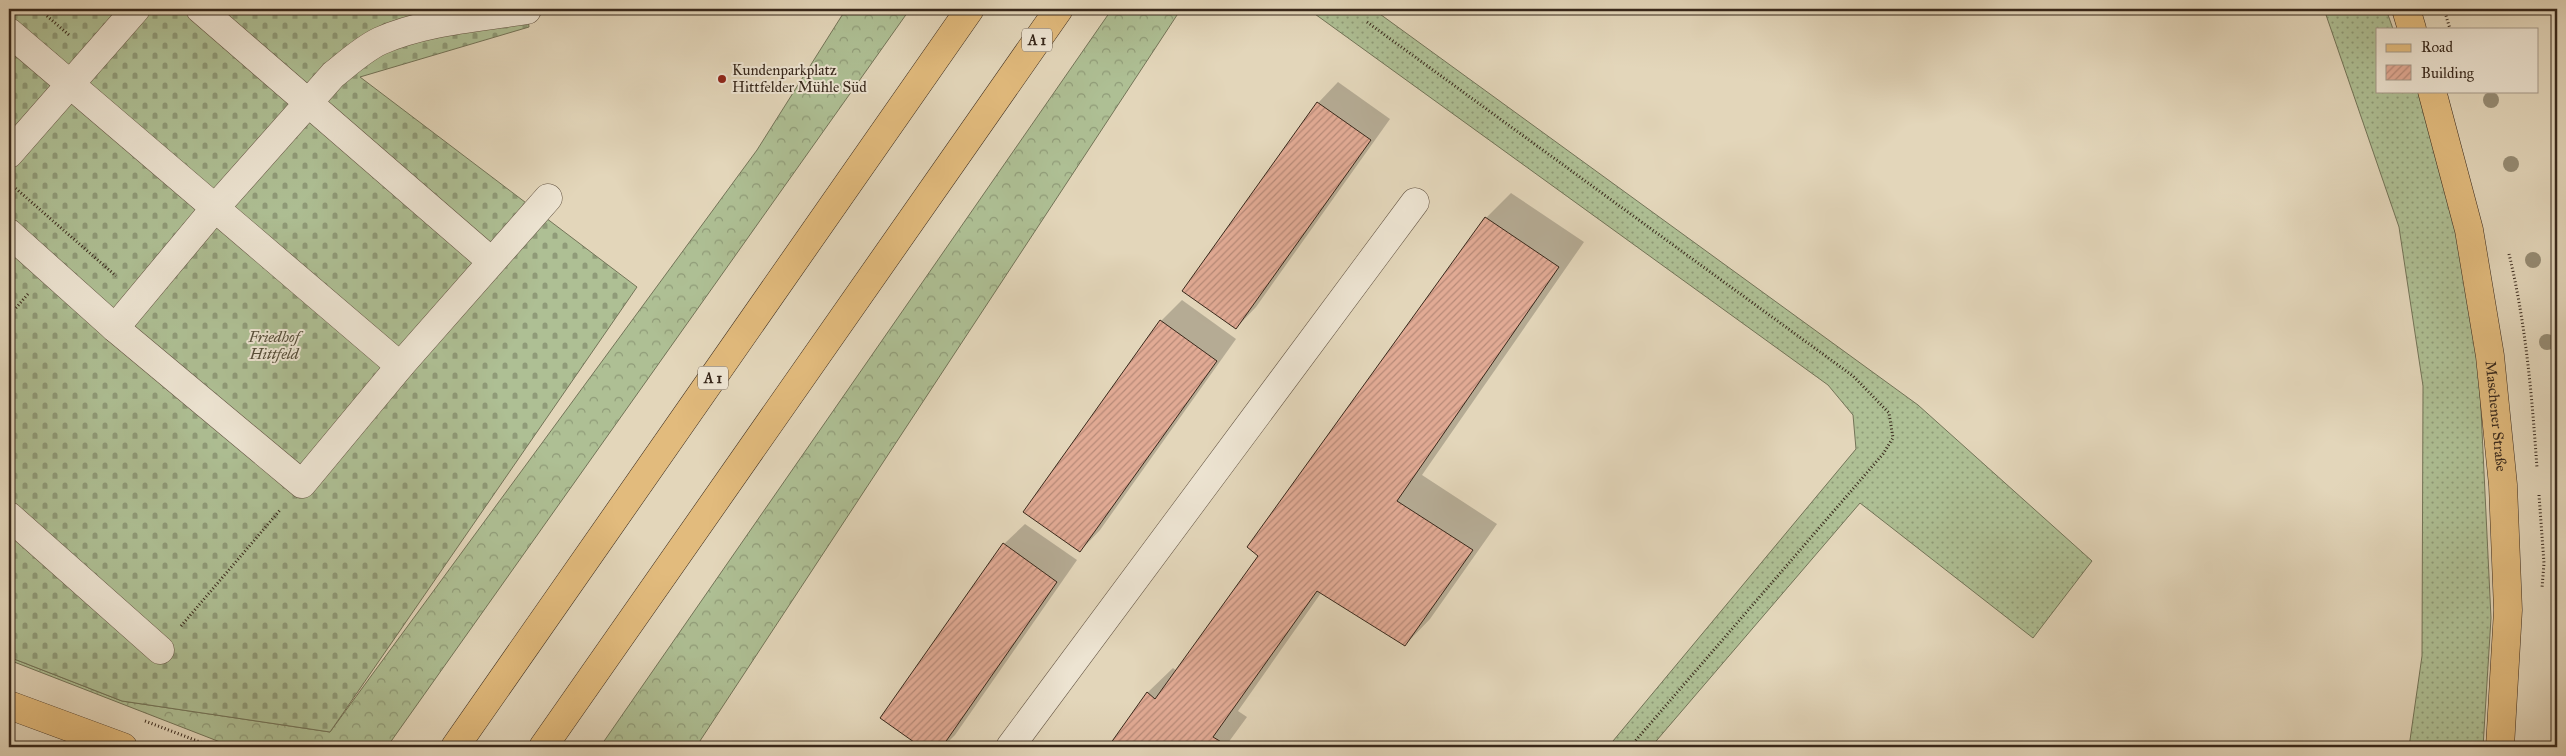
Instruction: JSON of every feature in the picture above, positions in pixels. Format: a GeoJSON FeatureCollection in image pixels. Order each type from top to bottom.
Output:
{"type":"FeatureCollection","features":[{"type":"Feature","properties":{"kind":"main road","name":"A 1"},"geometry":{"type":"LineString","coordinates":[[455,747],[970,9]]}},
{"type":"Feature","properties":{"kind":"main road","name":"A 1"},"geometry":{"type":"LineString","coordinates":[[543,747],[1059,9]]}},
{"type":"Feature","properties":{"kind":"main road"},"geometry":{"type":"LineString","coordinates":[[2406,9],[2412,28]]}},
{"type":"Feature","properties":{"kind":"main road","name":"Maschener Straße"},"geometry":{"type":"LineString","coordinates":[[2432,92],[2469,230],[2490,356],[2503,485],[2508,610],[2500,747]]}},
{"type":"Feature","properties":{"kind":"main road"},"geometry":{"type":"LineString","coordinates":[[9,705],[122,747]]}},
{"type":"Feature","properties":{"kind":"lane"},"geometry":{"type":"LineString","coordinates":[[9,154],[136,9]]}},
{"type":"Feature","properties":{"kind":"lane"},"geometry":{"type":"LineString","coordinates":[[200,9],[491,261]]}},
{"type":"Feature","properties":{"kind":"lane"},"geometry":{"type":"LineString","coordinates":[[115,328],[215,208],[333,76],[354,58],[379,42],[427,26],[527,10]]}},
{"type":"Feature","properties":{"kind":"lane"},"geometry":{"type":"LineString","coordinates":[[9,32],[400,366]]}},
{"type":"Feature","properties":{"kind":"lane"},"geometry":{"type":"LineString","coordinates":[[9,233],[115,328],[302,484],[400,366],[548,198]]}},
{"type":"Feature","properties":{"kind":"lane"},"geometry":{"type":"LineString","coordinates":[[1010,747],[1415,202]]}},
{"type":"Feature","properties":{"kind":"lane"},"geometry":{"type":"LineString","coordinates":[[9,516],[160,650]]}},
{"type":"Feature","properties":{"kind":"path"},"geometry":{"type":"LineString","coordinates":[[39,9],[94,56]]}},
{"type":"Feature","properties":{"kind":"path"},"geometry":{"type":"LineString","coordinates":[[2444,9],[2450,28]]}},
{"type":"Feature","properties":{"kind":"path"},"geometry":{"type":"LineString","coordinates":[[1367,22],[1853,376],[1889,413],[1893,438],[1882,454],[1630,747]]}},
{"type":"Feature","properties":{"kind":"path"},"geometry":{"type":"LineString","coordinates":[[9,183],[140,297]]}},
{"type":"Feature","properties":{"kind":"path"},"geometry":{"type":"LineString","coordinates":[[160,650],[302,484]]}},
{"type":"Feature","properties":{"kind":"green space","name":"Friedhof Hittfeld"},"geometry":{"type":"Polygon","coordinates":[[[9,9],[527,10],[529,27],[360,77],[637,287],[330,732],[122,701],[9,657],[9,9]]]}},
{"type":"Feature","properties":{"kind":"green space"},"geometry":{"type":"Polygon","coordinates":[[[846,9],[910,9],[387,747],[233,747],[9,660],[9,657],[122,701],[330,732],[757,150],[846,9]]]}},
{"type":"Feature","properties":{"kind":"green space"},"geometry":{"type":"Polygon","coordinates":[[[1112,9],[1181,9],[696,747],[600,747],[1112,9]]]}},
{"type":"Feature","properties":{"kind":"green space"},"geometry":{"type":"Polygon","coordinates":[[[1308,9],[1373,9],[1918,405],[2092,561],[2033,638],[1860,503],[1651,747],[1608,747],[1856,449],[1853,415],[1828,385],[1308,9]]]}},
{"type":"Feature","properties":{"kind":"green space"},"geometry":{"type":"Polygon","coordinates":[[[2324,9],[2386,9],[2393,28],[2376,28],[2376,92],[2418,92],[2459,233],[2479,368],[2491,618],[2483,747],[2409,747],[2422,656],[2423,386],[2399,227],[2324,9]]]}},
{"type":"Feature","properties":{"kind":"building"},"geometry":{"type":"Polygon","coordinates":[[[1317,102],[1371,140],[1236,329],[1182,291],[1317,102]]]}},
{"type":"Feature","properties":{"kind":"building"},"geometry":{"type":"Polygon","coordinates":[[[1485,217],[1559,267],[1397,501],[1473,550],[1405,646],[1317,591],[1213,737],[1223,743],[1220,747],[1108,747],[1147,692],[1155,699],[1258,556],[1247,547],[1485,217]]]}},
{"type":"Feature","properties":{"kind":"building"},"geometry":{"type":"Polygon","coordinates":[[[1160,320],[1217,361],[1080,552],[1023,512],[1160,320]]]}},
{"type":"Feature","properties":{"kind":"building"},"geometry":{"type":"Polygon","coordinates":[[[1003,543],[1057,582],[942,747],[921,747],[880,718],[1003,543]]]}},
{"type":"Feature","properties":{"kind":"place","name":"Kundenparkplatz Hittfelder Mühle Süd"},"geometry":{"type":"Point","coordinates":[722,79]}}]}
